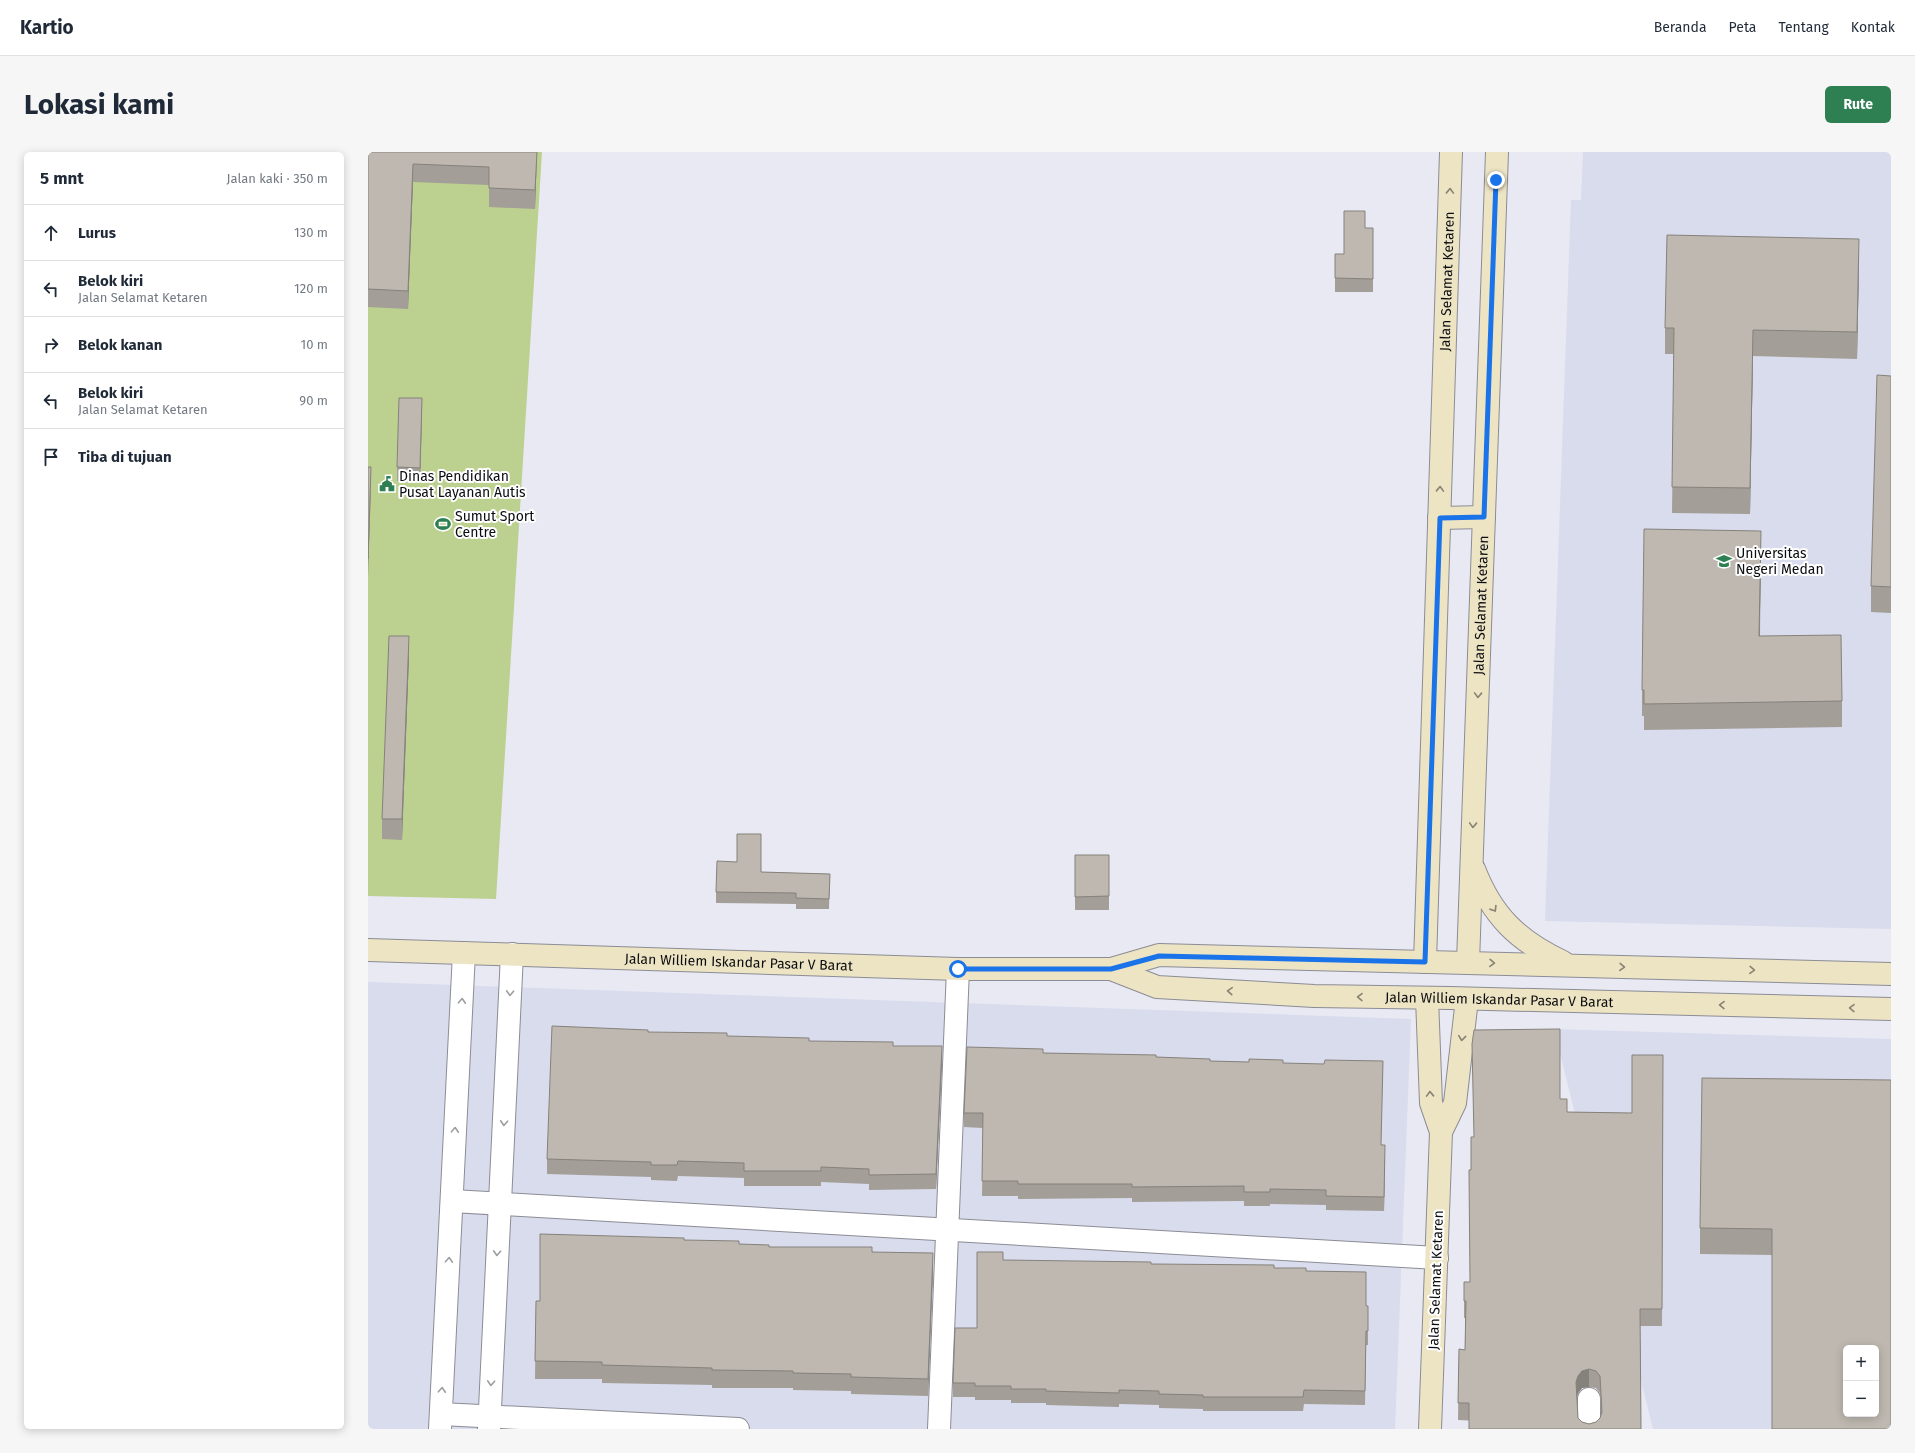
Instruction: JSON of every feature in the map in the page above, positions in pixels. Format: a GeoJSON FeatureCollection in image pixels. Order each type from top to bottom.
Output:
{"type":"FeatureCollection","features":[{"type":"Feature","properties":{"kind":"street","name":"Jalan Selamat Ketaren"},"geometry":{"type":"LineString","coordinates":[[1425,962],[1451,152]]}},
{"type":"Feature","properties":{"kind":"street","name":"Jalan Selamat Ketaren"},"geometry":{"type":"LineString","coordinates":[[1468,962],[1496,152]]}},
{"type":"Feature","properties":{"kind":"street"},"geometry":{"type":"LineString","coordinates":[[1440,518],[1484,517]]}},
{"type":"Feature","properties":{"kind":"street"},"geometry":{"type":"LineString","coordinates":[[1472,862],[1482,890],[1498,915],[1518,936],[1543,953],[1570,965]]}},
{"type":"Feature","properties":{"kind":"street","name":"Jalan Williem Iskandar Pasar V Barat"},"geometry":{"type":"LineString","coordinates":[[368,950],[958,969],[1111,969],[1159,956],[1468,962],[1891,974]]}},
{"type":"Feature","properties":{"kind":"street"},"geometry":{"type":"LineString","coordinates":[[464,953],[441,1422],[738,1429]]}},
{"type":"Feature","properties":{"kind":"street"},"geometry":{"type":"LineString","coordinates":[[489,1423],[512,954]]}},
{"type":"Feature","properties":{"kind":"street"},"geometry":{"type":"LineString","coordinates":[[939,1429],[958,969]]}},
{"type":"Feature","properties":{"kind":"street","name":"Jalan Williem Iskandar Pasar V Barat"},"geometry":{"type":"LineString","coordinates":[[1111,969],[1157,987],[1314,996],[1891,1009]]}},
{"type":"Feature","properties":{"kind":"street","name":"Jalan Selamat Ketaren"},"geometry":{"type":"LineString","coordinates":[[1427,998],[1430,1103],[1441,1132],[1430,1429]]}},
{"type":"Feature","properties":{"kind":"street","name":"Jalan Selamat Ketaren"},"geometry":{"type":"LineString","coordinates":[[1441,1132],[1455,1103],[1467,999]]}},
{"type":"Feature","properties":{"kind":"street"},"geometry":{"type":"LineString","coordinates":[[452,1201],[500,1205],[1437,1258]]}},
{"type":"Feature","properties":{"kind":"street"},"geometry":{"type":"LineString","coordinates":[[1589,1399],[1589,1429]]}},
{"type":"Feature","properties":{"kind":"shaded area","name":"Universitas Negeri Medan"},"geometry":{"type":"Polygon","coordinates":[[[1583,152],[1891,152],[1891,929],[1545,921],[1571,200],[1581,200],[1583,152]]]}},
{"type":"Feature","properties":{"kind":"shaded area"},"geometry":{"type":"Polygon","coordinates":[[[368,982],[1411,1019],[1395,1429],[368,1429],[368,982]]]}},
{"type":"Feature","properties":{"kind":"shaded area"},"geometry":{"type":"Polygon","coordinates":[[[1554,1029],[1891,1039],[1891,1429],[1653,1429],[1554,1029]]]}},
{"type":"Feature","properties":{"kind":"green space","name":"Sumut Sport Centre"},"geometry":{"type":"Polygon","coordinates":[[[368,152],[542,152],[496,899],[368,896],[368,152]]]}},
{"type":"Feature","properties":{"kind":"building"},"geometry":{"type":"Polygon","coordinates":[[[368,152],[537,152],[535,190],[489,188],[489,167],[413,164],[408,291],[368,289],[368,152]]]}},
{"type":"Feature","properties":{"kind":"building"},"geometry":{"type":"Polygon","coordinates":[[[1344,211],[1365,211],[1365,228],[1373,228],[1373,279],[1335,278],[1335,254],[1344,254],[1344,211]]]}},
{"type":"Feature","properties":{"kind":"building"},"geometry":{"type":"Polygon","coordinates":[[[1667,235],[1859,239],[1857,332],[1753,330],[1750,488],[1672,487],[1674,328],[1665,328],[1667,235]]]}},
{"type":"Feature","properties":{"kind":"building"},"geometry":{"type":"Polygon","coordinates":[[[1877,375],[1891,376],[1891,587],[1871,586],[1877,375]]]}},
{"type":"Feature","properties":{"kind":"building"},"geometry":{"type":"Polygon","coordinates":[[[399,398],[422,398],[420,468],[397,467],[399,398]]]}},
{"type":"Feature","properties":{"kind":"building"},"geometry":{"type":"Polygon","coordinates":[[[368,467],[371,467],[368,559],[368,467]]]}},
{"type":"Feature","properties":{"kind":"building"},"geometry":{"type":"Polygon","coordinates":[[[1644,529],[1761,531],[1759,636],[1841,635],[1842,701],[1644,704],[1644,690],[1642,690],[1644,529]]]}},
{"type":"Feature","properties":{"kind":"building"},"geometry":{"type":"Polygon","coordinates":[[[389,636],[409,636],[402,819],[382,819],[389,636]]]}},
{"type":"Feature","properties":{"kind":"building"},"geometry":{"type":"Polygon","coordinates":[[[737,834],[761,834],[761,872],[830,874],[829,899],[796,898],[796,893],[716,892],[717,861],[737,862],[737,834]]]}},
{"type":"Feature","properties":{"kind":"building"},"geometry":{"type":"Polygon","coordinates":[[[1075,855],[1109,855],[1109,896],[1075,897],[1075,855]]]}},
{"type":"Feature","properties":{"kind":"building"},"geometry":{"type":"Polygon","coordinates":[[[552,1026],[648,1030],[648,1032],[727,1033],[727,1036],[809,1038],[809,1041],[893,1042],[893,1046],[942,1046],[936,1174],[869,1175],[869,1169],[821,1167],[821,1171],[744,1171],[744,1163],[678,1161],[677,1165],[651,1165],[651,1162],[547,1159],[552,1026]]]}},
{"type":"Feature","properties":{"kind":"building"},"geometry":{"type":"Polygon","coordinates":[[[1560,1029],[1560,1099],[1567,1099],[1567,1112],[1632,1113],[1632,1055],[1663,1055],[1662,1309],[1640,1309],[1641,1429],[1469,1429],[1469,1403],[1458,1403],[1459,1349],[1465,1350],[1466,1301],[1464,1301],[1464,1282],[1470,1282],[1469,1170],[1471,1170],[1471,1137],[1474,1137],[1472,1044],[1474,1030],[1560,1029]],[[1589,1369],[1582,1371],[1576,1382],[1578,1418],[1582,1422],[1589,1424],[1596,1422],[1600,1418],[1602,1412],[1600,1376],[1596,1371],[1589,1369]]]}},
{"type":"Feature","properties":{"kind":"building"},"geometry":{"type":"Polygon","coordinates":[[[967,1047],[1043,1049],[1043,1053],[1156,1055],[1156,1057],[1210,1059],[1210,1061],[1249,1062],[1249,1059],[1283,1060],[1283,1063],[1324,1064],[1325,1060],[1383,1061],[1381,1145],[1385,1145],[1384,1197],[1326,1196],[1326,1190],[1270,1189],[1270,1192],[1244,1192],[1244,1186],[1132,1187],[1132,1184],[1018,1184],[1018,1181],[982,1181],[983,1113],[964,1113],[967,1047]]]}},
{"type":"Feature","properties":{"kind":"building"},"geometry":{"type":"Polygon","coordinates":[[[1702,1078],[1891,1080],[1891,1429],[1772,1429],[1772,1229],[1700,1228],[1702,1078]]]}},
{"type":"Feature","properties":{"kind":"building"},"geometry":{"type":"Polygon","coordinates":[[[540,1234],[739,1241],[739,1244],[769,1245],[769,1247],[872,1247],[872,1252],[933,1253],[928,1379],[851,1377],[851,1374],[793,1373],[793,1371],[712,1370],[712,1368],[602,1365],[602,1362],[535,1361],[536,1301],[540,1301],[540,1234]]]}},
{"type":"Feature","properties":{"kind":"building"},"geometry":{"type":"Polygon","coordinates":[[[977,1252],[1003,1252],[1003,1260],[1151,1262],[1151,1264],[1274,1265],[1274,1268],[1306,1268],[1306,1271],[1366,1272],[1368,1331],[1366,1331],[1365,1391],[1304,1390],[1303,1397],[1203,1397],[1203,1395],[1159,1394],[1159,1391],[1119,1390],[1119,1393],[1046,1391],[1046,1389],[1011,1389],[1011,1386],[975,1386],[975,1383],[953,1383],[955,1328],[977,1328],[977,1252]]]}},
{"type":"Feature","properties":{"kind":"place","name":"Dinas Pendidikan Pusat Layanan Autis"},"geometry":{"type":"Point","coordinates":[387,484]}},
{"type":"Feature","properties":{"kind":"place","name":"Sumut Sport Centre"},"geometry":{"type":"Point","coordinates":[443,524]}},
{"type":"Feature","properties":{"kind":"place","name":"Universitas Negeri Medan"},"geometry":{"type":"Point","coordinates":[1724,561]}},
{"type":"Feature","properties":{"kind":"route"},"geometry":{"type":"LineString","coordinates":[[958,969],[1111,969],[1159,956],[1425,962],[1440,518],[1484,517],[1496,180]]}}]}
